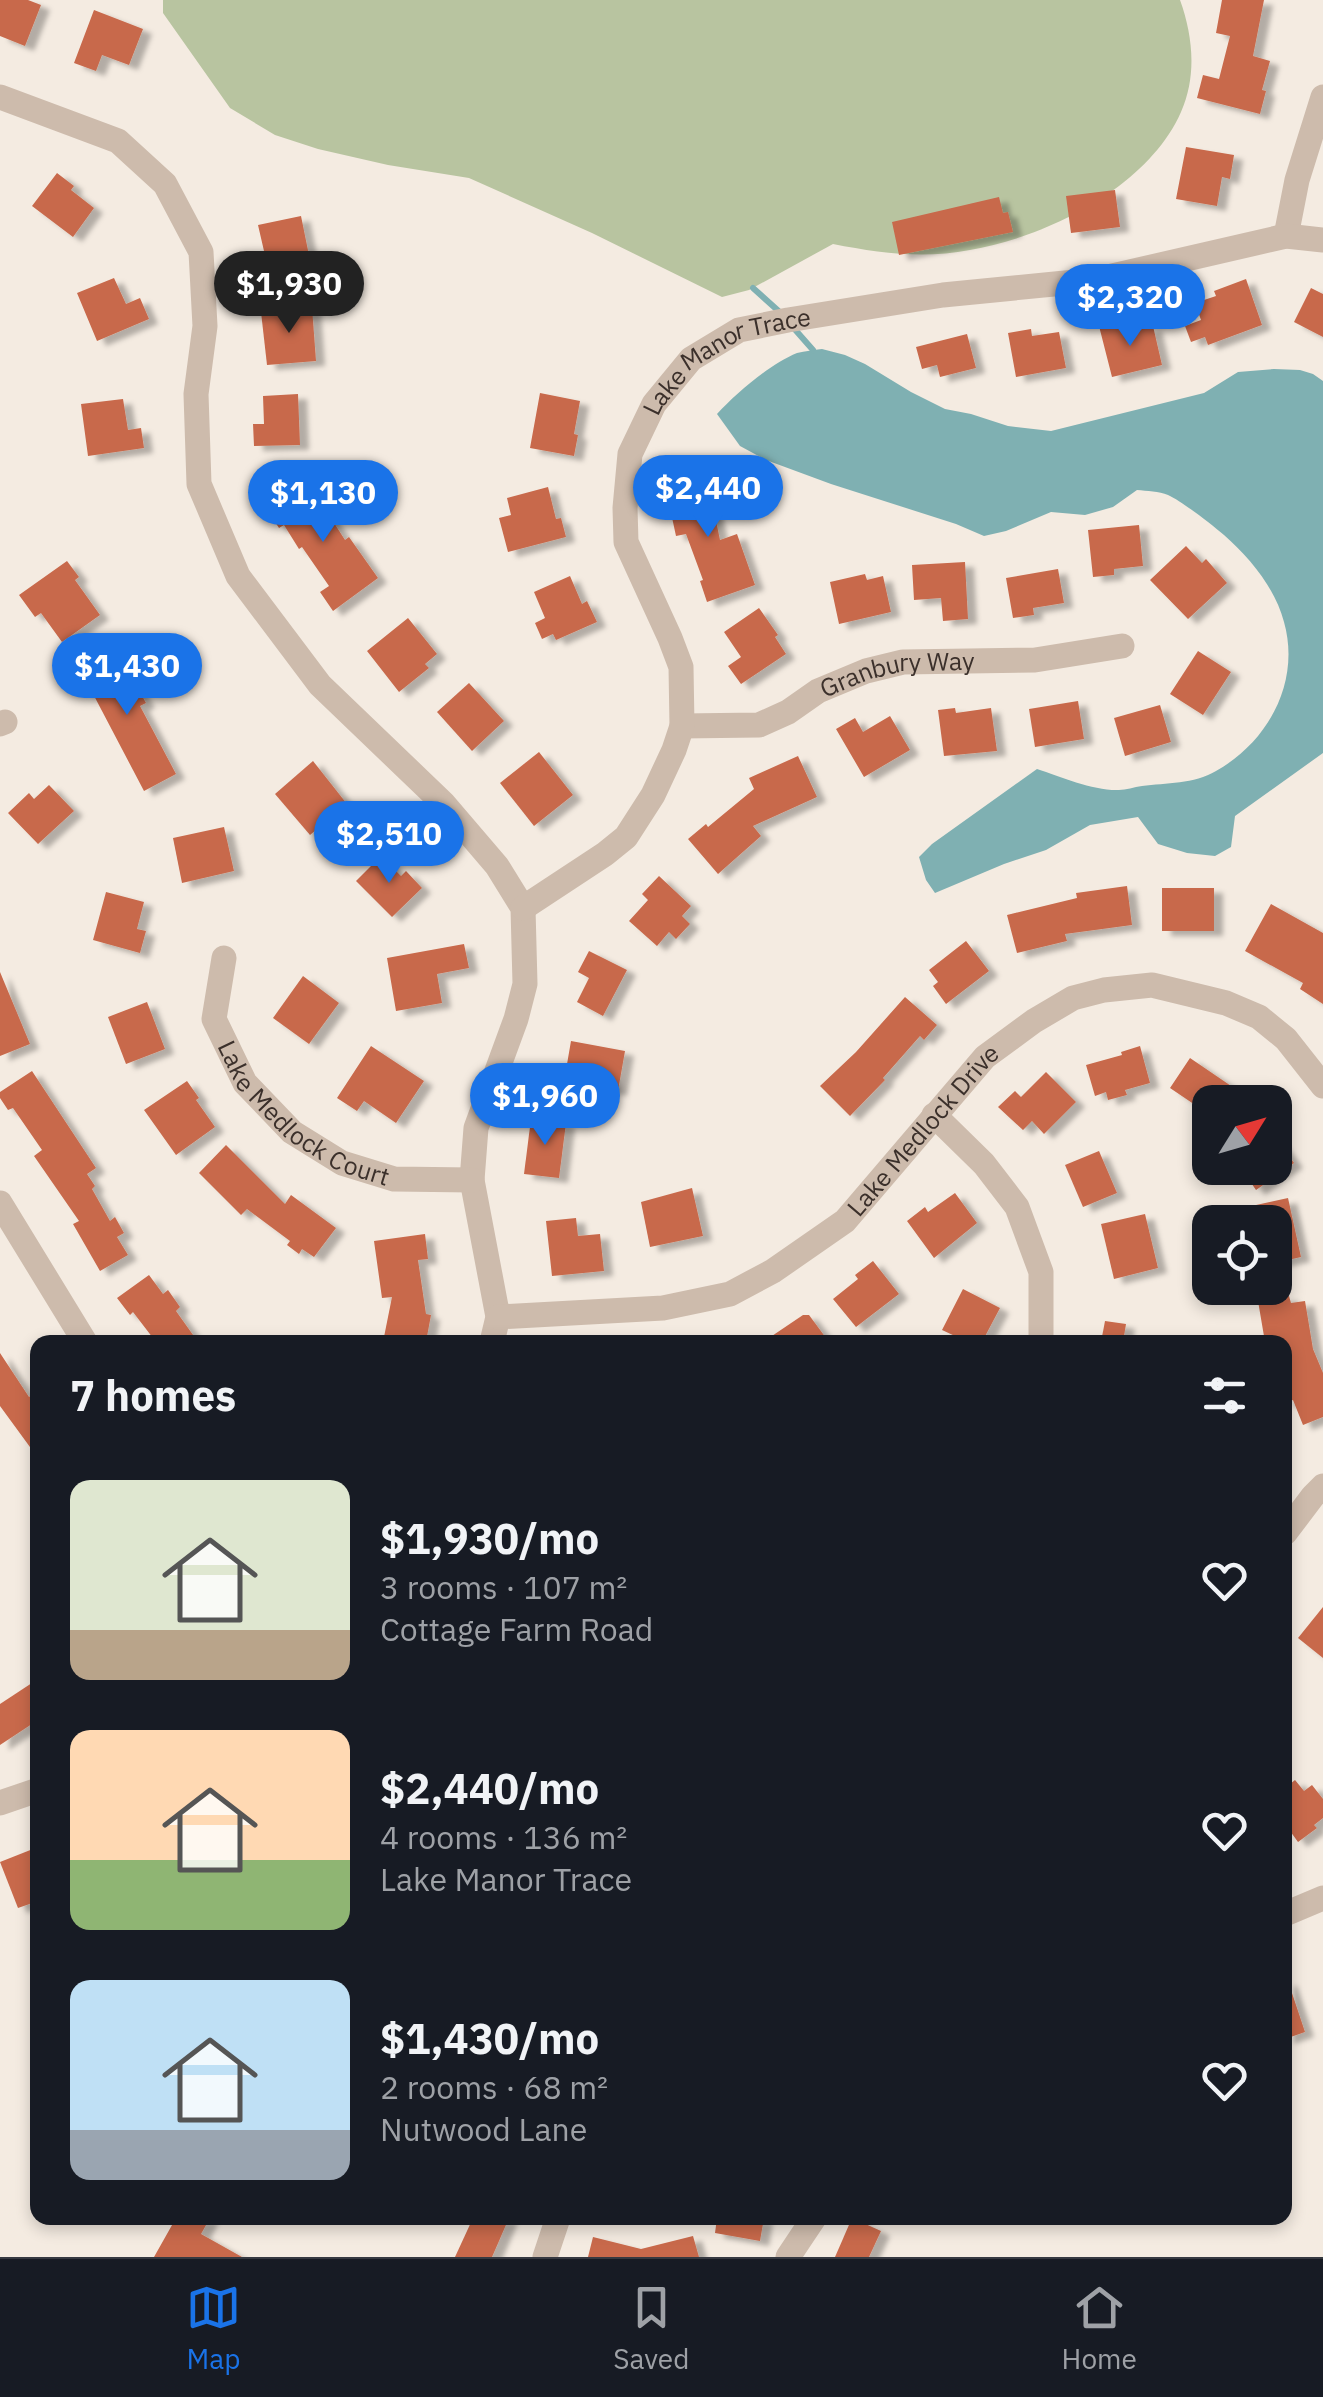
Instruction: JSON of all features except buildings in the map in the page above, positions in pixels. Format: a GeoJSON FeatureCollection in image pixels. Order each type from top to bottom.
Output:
{"type":"FeatureCollection","features":[{"type":"Feature","properties":{"kind":"street"},"geometry":{"type":"LineString","coordinates":[[0,97],[118,141],[165,184],[202,252],[205,326],[196,394],[199,484],[238,576],[320,685],[444,804],[497,866],[523,908],[525,984],[476,1128],[472,1180],[495,1330]]}},
{"type":"Feature","properties":{"kind":"street"},"geometry":{"type":"LineString","coordinates":[[1286,236],[1297,180],[1323,97]]}},
{"type":"Feature","properties":{"kind":"street","name":"Lake Manor Trace"},"geometry":{"type":"LineString","coordinates":[[523,908],[626,837],[653,795],[682,726],[680,667],[626,542],[625,508],[630,454],[654,404],[691,359],[739,330],[788,320],[942,295],[1095,280],[1286,236],[1323,240]]}},
{"type":"Feature","properties":{"kind":"street","name":"Granbury Way"},"geometry":{"type":"LineString","coordinates":[[682,726],[759,725],[788,712],[818,691],[866,670],[904,662],[1035,660],[1122,646]]}},
{"type":"Feature","properties":{"kind":"street","name":"Lake Medlock Court"},"geometry":{"type":"LineString","coordinates":[[224,958],[214,1019],[245,1083],[292,1132],[342,1163],[394,1179],[472,1180]]}},
{"type":"Feature","properties":{"kind":"street","name":"Lake Medlock Drive"},"geometry":{"type":"LineString","coordinates":[[495,1330],[663,1308],[730,1294],[774,1271],[844,1220],[985,1058],[1073,998],[1152,985],[1226,1003],[1259,1017],[1286,1039],[1323,1086]]}},
{"type":"Feature","properties":{"kind":"street"},"geometry":{"type":"LineString","coordinates":[[934,1115],[984,1164],[1018,1207],[1041,1272],[1041,1335]]}},
{"type":"Feature","properties":{"kind":"street"},"geometry":{"type":"LineString","coordinates":[[0,1204],[81,1335]]}},
{"type":"Feature","properties":{"kind":"street"},"geometry":{"type":"LineString","coordinates":[[1292,1524],[1323,1486]]}},
{"type":"Feature","properties":{"kind":"street"},"geometry":{"type":"LineString","coordinates":[[0,1802],[30,1793]]}},
{"type":"Feature","properties":{"kind":"street"},"geometry":{"type":"LineString","coordinates":[[1292,1911],[1323,1898]]}},
{"type":"Feature","properties":{"kind":"street"},"geometry":{"type":"LineString","coordinates":[[545,2257],[556,2225]]}},
{"type":"Feature","properties":{"kind":"street"},"geometry":{"type":"LineString","coordinates":[[788,2257],[809,2225]]}},
{"type":"Feature","properties":{"kind":"green space"},"geometry":{"type":"Polygon","coordinates":[[[163,0],[1180,0],[1188,28],[1191,70],[1181,112],[1166,139],[1120,185],[1062,220],[1031,234],[953,253],[901,254],[833,244],[749,290],[722,297],[469,178],[388,165],[275,135],[230,108],[163,13],[163,0]]]}},
{"type":"Feature","properties":{"kind":"water"},"geometry":{"type":"Polygon","coordinates":[[[822,349],[865,364],[945,409],[1008,426],[1051,431],[1204,393],[1238,372],[1300,370],[1323,381],[1323,753],[1235,816],[1231,847],[1215,856],[1158,844],[1138,817],[1090,825],[1046,850],[935,893],[919,857],[1037,769],[1088,786],[1122,790],[1199,778],[1235,759],[1265,727],[1284,688],[1288,644],[1284,622],[1268,586],[1243,554],[1205,519],[1164,494],[1137,490],[1113,507],[1085,515],[1051,512],[984,536],[831,484],[740,446],[717,414],[776,364],[797,353],[822,349]]]}},
{"type":"Feature","properties":{"kind":"waterway"},"geometry":{"type":"LineString","coordinates":[[753,288],[783,315]]}},
{"type":"Feature","properties":{"kind":"waterway"},"geometry":{"type":"LineString","coordinates":[[791,325],[813,350]]}}]}
